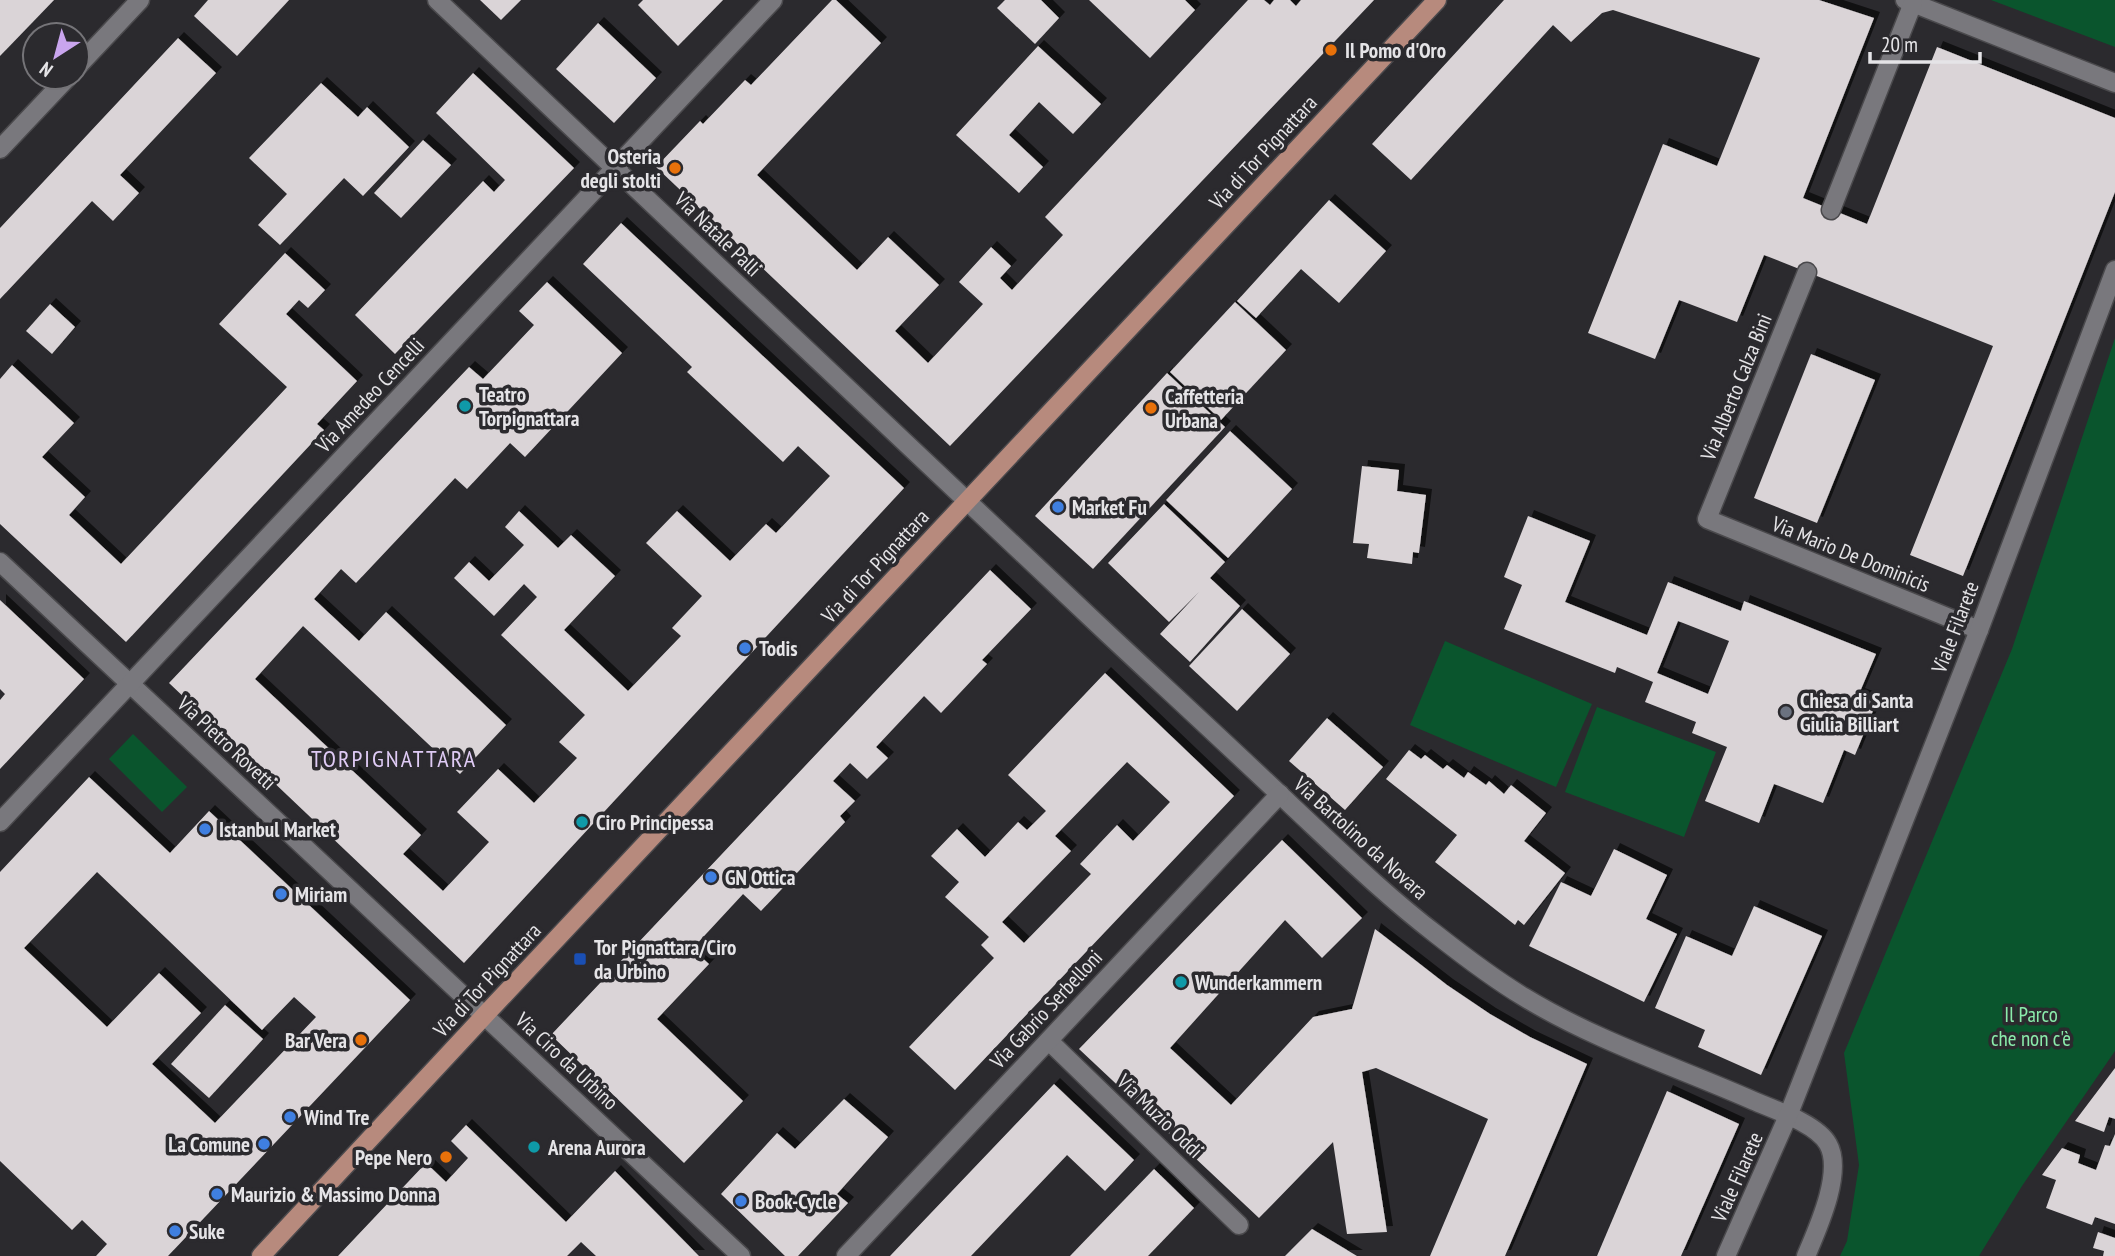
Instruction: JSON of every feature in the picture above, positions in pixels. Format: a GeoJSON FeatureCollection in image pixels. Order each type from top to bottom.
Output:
{"type":"FeatureCollection","features":[{"type":"Feature","properties":{"kind":"main road","name":"Via di Tor Pignattara"},"geometry":{"type":"LineString","coordinates":[[261,1256],[1437,0]]}},
{"type":"Feature","properties":{"kind":"street"},"geometry":{"type":"LineString","coordinates":[[91,52],[140,0]]}},
{"type":"Feature","properties":{"kind":"street","name":"Via Natale Palli"},"geometry":{"type":"LineString","coordinates":[[438,0],[966,501]]}},
{"type":"Feature","properties":{"kind":"street","name":"Via Amedeo Cencelli"},"geometry":{"type":"LineString","coordinates":[[0,822],[773,0]]}},
{"type":"Feature","properties":{"kind":"street"},"geometry":{"type":"LineString","coordinates":[[1831,210],[1909,1],[2115,83]]}},
{"type":"Feature","properties":{"kind":"street"},"geometry":{"type":"LineString","coordinates":[[0,149],[55,91]]}},
{"type":"Feature","properties":{"kind":"street","name":"Viale Filarete"},"geometry":{"type":"LineString","coordinates":[[1726,1256],[1788,1116],[1979,630],[2115,270]]}},
{"type":"Feature","properties":{"kind":"street","name":"Via Alberto Calza Bini"},"geometry":{"type":"LineString","coordinates":[[1707,519],[1807,272]]}},
{"type":"Feature","properties":{"kind":"street","name":"Via Bartolino da Novara"},"geometry":{"type":"LineString","coordinates":[[966,501],[1405,910],[1483,970],[1524,997],[1619,1045],[1788,1116]]}},
{"type":"Feature","properties":{"kind":"street","name":"Via Mario De Dominicis"},"geometry":{"type":"LineString","coordinates":[[1707,519],[1979,630]]}},
{"type":"Feature","properties":{"kind":"street","name":"Via Pietro Rovetti"},"geometry":{"type":"LineString","coordinates":[[0,562],[485,1015]]}},
{"type":"Feature","properties":{"kind":"street","name":"Via Gabrio Serbelloni"},"geometry":{"type":"LineString","coordinates":[[846,1256],[1280,794]]}},
{"type":"Feature","properties":{"kind":"street","name":"Via Ciro da Urbino"},"geometry":{"type":"LineString","coordinates":[[485,1015],[741,1256]]}},
{"type":"Feature","properties":{"kind":"street","name":"Via Muzio Oddi"},"geometry":{"type":"LineString","coordinates":[[1049,1041],[1239,1225]]}},
{"type":"Feature","properties":{"kind":"street","name":"Viale Filarete"},"geometry":{"type":"LineString","coordinates":[[1788,1116],[1820,1135],[1828,1144],[1832,1159],[1827,1200],[1806,1256]]}},
{"type":"Feature","properties":{"kind":"green space"},"geometry":{"type":"Polygon","coordinates":[[[1991,0],[2115,0],[2115,47],[1991,0]]]}},
{"type":"Feature","properties":{"kind":"green space","name":"Il Parco che non c'è"},"geometry":{"type":"Polygon","coordinates":[[[2115,338],[2115,1051],[2022,1186],[1979,1256],[1840,1256],[1847,1241],[1859,1165],[1844,1053],[2012,649],[2115,338]]]}},
{"type":"Feature","properties":{"kind":"green space"},"geometry":{"type":"Polygon","coordinates":[[[1445,641],[1592,704],[1556,787],[1410,725],[1445,641]]]}},
{"type":"Feature","properties":{"kind":"green space"},"geometry":{"type":"Polygon","coordinates":[[[1597,707],[1716,752],[1684,837],[1565,792],[1597,707]]]}},
{"type":"Feature","properties":{"kind":"green space"},"geometry":{"type":"Polygon","coordinates":[[[133,734],[187,787],[162,812],[109,759],[133,734]]]}},
{"type":"Feature","properties":{"kind":"building"},"geometry":{"type":"Polygon","coordinates":[[[0,0],[54,0],[34,21],[21,21],[21,34],[0,56],[0,0]]]}},
{"type":"Feature","properties":{"kind":"building"},"geometry":{"type":"Polygon","coordinates":[[[208,0],[289,0],[237,56],[194,16],[208,0]]]}},
{"type":"Feature","properties":{"kind":"building"},"geometry":{"type":"Polygon","coordinates":[[[480,0],[521,0],[501,20],[480,0]]]}},
{"type":"Feature","properties":{"kind":"building"},"geometry":{"type":"Polygon","coordinates":[[[643,0],[723,0],[678,46],[638,5],[643,0]]]}},
{"type":"Feature","properties":{"kind":"building"},"geometry":{"type":"Polygon","coordinates":[[[832,0],[836,0],[881,43],[757,175],[857,270],[888,237],[939,285],[895,331],[928,363],[983,304],[959,282],[991,247],[1011,266],[1000,278],[1012,290],[1063,235],[1045,217],[1248,0],[1264,0],[1270,5],[1274,0],[1290,0],[1296,6],[1301,0],[1374,0],[950,446],[656,167],[700,121],[703,124],[745,80],[751,85],[832,0]]]}},
{"type":"Feature","properties":{"kind":"building"},"geometry":{"type":"Polygon","coordinates":[[[1005,0],[1041,0],[1059,18],[1035,44],[997,8],[1005,0]]]}},
{"type":"Feature","properties":{"kind":"building"},"geometry":{"type":"Polygon","coordinates":[[[1089,0],[1185,0],[1195,10],[1150,58],[1089,0]]]}},
{"type":"Feature","properties":{"kind":"building"},"geometry":{"type":"Polygon","coordinates":[[[1504,0],[1819,0],[1874,18],[1803,198],[1867,224],[1937,47],[2115,118],[2115,192],[1963,576],[1910,555],[1993,346],[1764,255],[1737,322],[1679,300],[1655,359],[1588,333],[1663,144],[1717,166],[1760,58],[1613,10],[1602,13],[1571,42],[1553,25],[1411,180],[1372,144],[1504,0]]]}},
{"type":"Feature","properties":{"kind":"building"},"geometry":{"type":"Polygon","coordinates":[[[598,23],[656,78],[614,123],[556,69],[598,23]]]}},
{"type":"Feature","properties":{"kind":"building"},"geometry":{"type":"Polygon","coordinates":[[[178,38],[216,73],[120,175],[139,193],[113,221],[92,201],[0,299],[0,228],[178,38]]]}},
{"type":"Feature","properties":{"kind":"building"},"geometry":{"type":"Polygon","coordinates":[[[1038,46],[1101,104],[1073,134],[1039,102],[1009,135],[1043,167],[1019,193],[956,135],[1038,46]]]}},
{"type":"Feature","properties":{"kind":"building"},"geometry":{"type":"Polygon","coordinates":[[[473,73],[574,168],[395,354],[355,315],[483,181],[494,192],[505,180],[436,113],[473,73]]]}},
{"type":"Feature","properties":{"kind":"building"},"geometry":{"type":"Polygon","coordinates":[[[321,83],[358,117],[367,107],[409,147],[363,196],[344,178],[280,245],[258,225],[287,194],[249,158],[321,83]]]}},
{"type":"Feature","properties":{"kind":"building"},"geometry":{"type":"Polygon","coordinates":[[[423,140],[451,165],[401,218],[374,193],[423,140]]]}},
{"type":"Feature","properties":{"kind":"building"},"geometry":{"type":"Polygon","coordinates":[[[1329,200],[1386,251],[1339,303],[1301,269],[1256,318],[1237,301],[1329,200]]]}},
{"type":"Feature","properties":{"kind":"building"},"geometry":{"type":"Polygon","coordinates":[[[621,223],[904,488],[464,963],[169,683],[469,367],[483,379],[534,325],[519,311],[547,282],[622,353],[525,457],[510,443],[467,489],[455,478],[356,583],[341,569],[314,599],[359,641],[386,612],[506,725],[460,774],[303,626],[255,679],[421,835],[403,854],[443,891],[489,842],[457,812],[498,769],[534,803],[577,758],[559,742],[585,715],[501,635],[537,597],[524,584],[494,616],[454,578],[469,562],[489,581],[524,545],[505,527],[519,511],[558,548],[571,535],[615,576],[564,630],[628,691],[681,636],[672,628],[702,596],[646,543],[677,511],[730,561],[766,524],[776,533],[830,476],[798,446],[783,462],[687,372],[692,367],[583,264],[621,223]]]}},
{"type":"Feature","properties":{"kind":"building"},"geometry":{"type":"Polygon","coordinates":[[[285,253],[325,290],[308,308],[299,300],[286,314],[357,381],[317,424],[324,430],[126,642],[0,524],[0,379],[12,365],[74,423],[42,457],[85,497],[69,515],[121,564],[287,387],[219,324],[285,253]]]}},
{"type":"Feature","properties":{"kind":"building"},"geometry":{"type":"Polygon","coordinates":[[[1235,302],[1286,350],[1221,420],[1170,372],[1235,302]]]}},
{"type":"Feature","properties":{"kind":"building"},"geometry":{"type":"Polygon","coordinates":[[[50,304],[75,327],[52,354],[26,331],[50,304]]]}},
{"type":"Feature","properties":{"kind":"building"},"geometry":{"type":"Polygon","coordinates":[[[1811,354],[1875,380],[1817,523],[1754,498],[1811,354]]]}},
{"type":"Feature","properties":{"kind":"building"},"geometry":{"type":"Polygon","coordinates":[[[1167,373],[1225,427],[1093,569],[1035,516],[1167,373]]]}},
{"type":"Feature","properties":{"kind":"building"},"geometry":{"type":"Polygon","coordinates":[[[1230,431],[1292,489],[1228,558],[1166,500],[1230,431]]]}},
{"type":"Feature","properties":{"kind":"building"},"geometry":{"type":"Polygon","coordinates":[[[1362,466],[1399,470],[1397,491],[1426,495],[1419,553],[1413,552],[1412,564],[1367,558],[1369,544],[1353,543],[1362,466]]]}},
{"type":"Feature","properties":{"kind":"building"},"geometry":{"type":"Polygon","coordinates":[[[1164,504],[1225,562],[1210,578],[1240,606],[1190,662],[1160,634],[1199,592],[1169,622],[1108,563],[1164,504]]]}},
{"type":"Feature","properties":{"kind":"building","name":"Chiesa di Santa Giulia Billiart"},"geometry":{"type":"Polygon","coordinates":[[[1528,516],[1590,541],[1565,602],[1647,635],[1668,582],[1741,611],[1744,601],[1876,654],[1859,694],[1877,701],[1855,755],[1844,750],[1823,803],[1774,784],[1759,823],[1705,801],[1727,747],[1692,733],[1696,722],[1645,702],[1653,682],[1617,667],[1615,673],[1504,629],[1522,585],[1504,577],[1528,516]],[[1678,621],[1657,673],[1708,694],[1729,641],[1678,621]]]}},
{"type":"Feature","properties":{"kind":"building"},"geometry":{"type":"Polygon","coordinates":[[[990,570],[1031,609],[982,660],[987,664],[941,713],[924,696],[876,747],[888,758],[867,779],[850,763],[833,781],[855,801],[840,816],[845,822],[761,911],[743,894],[692,949],[709,964],[657,1019],[743,1101],[684,1163],[551,1035],[990,570]]]}},
{"type":"Feature","properties":{"kind":"building"},"geometry":{"type":"Polygon","coordinates":[[[0,600],[84,679],[0,769],[0,700],[5,694],[0,689],[0,600]]]}},
{"type":"Feature","properties":{"kind":"building"},"geometry":{"type":"Polygon","coordinates":[[[1242,609],[1290,654],[1237,711],[1189,666],[1242,609]]]}},
{"type":"Feature","properties":{"kind":"building"},"geometry":{"type":"Polygon","coordinates":[[[1105,673],[1234,796],[955,1090],[909,1047],[994,958],[981,945],[989,937],[945,897],[959,882],[931,856],[957,829],[985,857],[1018,822],[1027,830],[1046,811],[1008,775],[1105,673]],[[1127,762],[1055,836],[1071,851],[1002,922],[1024,943],[1091,874],[1080,864],[1117,825],[1133,841],[1170,802],[1127,762]]]}},
{"type":"Feature","properties":{"kind":"building"},"geometry":{"type":"Polygon","coordinates":[[[1327,718],[1383,767],[1345,810],[1289,761],[1327,718]]]}},
{"type":"Feature","properties":{"kind":"building"},"geometry":{"type":"Polygon","coordinates":[[[1409,750],[1421,759],[1425,755],[1443,769],[1447,765],[1464,778],[1468,772],[1486,785],[1489,781],[1504,794],[1511,785],[1546,813],[1524,841],[1565,873],[1524,925],[1518,920],[1515,925],[1435,862],[1457,835],[1386,779],[1409,750]]]}},
{"type":"Feature","properties":{"kind":"building"},"geometry":{"type":"Polygon","coordinates":[[[89,777],[170,853],[209,811],[410,1000],[168,1256],[96,1256],[107,1244],[82,1220],[72,1230],[0,1161],[0,872],[89,777]],[[97,872],[24,948],[107,1027],[159,973],[201,1013],[152,1064],[215,1123],[316,1017],[294,997],[262,1030],[97,872]]]}},
{"type":"Feature","properties":{"kind":"building"},"geometry":{"type":"Polygon","coordinates":[[[1282,840],[1362,918],[1322,958],[1285,920],[1170,1048],[1231,1105],[1313,1017],[1352,1009],[1375,929],[1447,985],[1490,1014],[1530,1037],[1587,1064],[1505,1256],[1430,1256],[1488,1119],[1376,1068],[1362,1072],[1387,1232],[1347,1234],[1333,1142],[1259,1218],[1079,1049],[1282,840]]]}},
{"type":"Feature","properties":{"kind":"building"},"geometry":{"type":"Polygon","coordinates":[[[1614,849],[1667,875],[1646,919],[1677,934],[1644,1002],[1529,946],[1561,882],[1591,896],[1614,849]]]}},
{"type":"Feature","properties":{"kind":"building"},"geometry":{"type":"Polygon","coordinates":[[[1754,906],[1822,936],[1761,1075],[1698,1047],[1705,1030],[1655,1008],[1686,936],[1732,956],[1754,906]]]}},
{"type":"Feature","properties":{"kind":"building"},"geometry":{"type":"Polygon","coordinates":[[[225,1005],[263,1039],[209,1098],[171,1064],[225,1005]]]}},
{"type":"Feature","properties":{"kind":"building"},"geometry":{"type":"Polygon","coordinates":[[[2115,1068],[2115,1119],[2109,1117],[2104,1132],[2075,1121],[2115,1068]]]}},
{"type":"Feature","properties":{"kind":"building"},"geometry":{"type":"Polygon","coordinates":[[[1054,1084],[1134,1160],[1105,1191],[1067,1155],[971,1256],[890,1256],[1054,1084]]]}},
{"type":"Feature","properties":{"kind":"building"},"geometry":{"type":"Polygon","coordinates":[[[1667,1091],[1739,1124],[1681,1256],[1597,1256],[1667,1091]]]}},
{"type":"Feature","properties":{"kind":"building"},"geometry":{"type":"Polygon","coordinates":[[[844,1099],[888,1137],[837,1194],[848,1203],[798,1256],[785,1256],[721,1194],[777,1133],[795,1149],[844,1099]]]}},
{"type":"Feature","properties":{"kind":"building"},"geometry":{"type":"Polygon","coordinates":[[[466,1125],[566,1222],[615,1171],[699,1256],[596,1256],[581,1242],[567,1256],[338,1256],[426,1163],[446,1182],[468,1158],[451,1141],[466,1125]]]}},
{"type":"Feature","properties":{"kind":"building"},"geometry":{"type":"Polygon","coordinates":[[[2115,1134],[2115,1224],[2095,1217],[2092,1225],[2046,1208],[2056,1180],[2042,1175],[2062,1148],[2080,1155],[2078,1163],[2096,1170],[2105,1145],[2110,1146],[2115,1134]]]}},
{"type":"Feature","properties":{"kind":"building"},"geometry":{"type":"Polygon","coordinates":[[[1154,1169],[1194,1208],[1148,1256],[1070,1256],[1154,1169]]]}},
{"type":"Feature","properties":{"kind":"building"},"geometry":{"type":"Polygon","coordinates":[[[1312,1229],[1357,1256],[1285,1256],[1312,1229]]]}},
{"type":"Feature","properties":{"kind":"building"},"geometry":{"type":"Polygon","coordinates":[[[2098,1232],[2115,1238],[2115,1256],[2103,1256],[2104,1251],[2093,1248],[2098,1232]]]}},
{"type":"Feature","properties":{"kind":"place","name":"Il Pomo d'Oro"},"geometry":{"type":"Point","coordinates":[1331,50]}},
{"type":"Feature","properties":{"kind":"place","name":"Osteria degli stolti"},"geometry":{"type":"Point","coordinates":[675,168]}},
{"type":"Feature","properties":{"kind":"place","name":"Teatro Torpignattara"},"geometry":{"type":"Point","coordinates":[465,406]}},
{"type":"Feature","properties":{"kind":"place","name":"Caffetteria Urbana"},"geometry":{"type":"Point","coordinates":[1151,408]}},
{"type":"Feature","properties":{"kind":"place","name":"Market Fu"},"geometry":{"type":"Point","coordinates":[1058,507]}},
{"type":"Feature","properties":{"kind":"place","name":"Todis"},"geometry":{"type":"Point","coordinates":[745,648]}},
{"type":"Feature","properties":{"kind":"place","name":"Chiesa di Santa Giulia Billiart"},"geometry":{"type":"Point","coordinates":[1786,712]}},
{"type":"Feature","properties":{"kind":"place","name":"Ciro Principessa"},"geometry":{"type":"Point","coordinates":[582,822]}},
{"type":"Feature","properties":{"kind":"place","name":"Istanbul Market"},"geometry":{"type":"Point","coordinates":[205,829]}},
{"type":"Feature","properties":{"kind":"place","name":"GN Ottica"},"geometry":{"type":"Point","coordinates":[711,877]}},
{"type":"Feature","properties":{"kind":"place","name":"Miriam"},"geometry":{"type":"Point","coordinates":[281,894]}},
{"type":"Feature","properties":{"kind":"place","name":"Tor Pignattara/Ciro da Urbino"},"geometry":{"type":"Point","coordinates":[580,959]}},
{"type":"Feature","properties":{"kind":"place","name":"Wunderkammern"},"geometry":{"type":"Point","coordinates":[1181,982]}},
{"type":"Feature","properties":{"kind":"place","name":"Bar Vera"},"geometry":{"type":"Point","coordinates":[361,1040]}},
{"type":"Feature","properties":{"kind":"place","name":"Wind Tre"},"geometry":{"type":"Point","coordinates":[290,1117]}},
{"type":"Feature","properties":{"kind":"place","name":"La Comune"},"geometry":{"type":"Point","coordinates":[264,1144]}},
{"type":"Feature","properties":{"kind":"place","name":"Arena Aurora"},"geometry":{"type":"Point","coordinates":[534,1147]}},
{"type":"Feature","properties":{"kind":"place","name":"Pepe Nero"},"geometry":{"type":"Point","coordinates":[446,1157]}},
{"type":"Feature","properties":{"kind":"place","name":"Maurizio & Massimo Donna"},"geometry":{"type":"Point","coordinates":[217,1194]}},
{"type":"Feature","properties":{"kind":"place","name":"Book-Cycle"},"geometry":{"type":"Point","coordinates":[741,1201]}},
{"type":"Feature","properties":{"kind":"place","name":"Suke"},"geometry":{"type":"Point","coordinates":[175,1231]}},
{"type":"Feature","properties":{"kind":"district","name":"TORPIGNATTARA"},"geometry":{"type":"Point","coordinates":[394,758]}}]}
